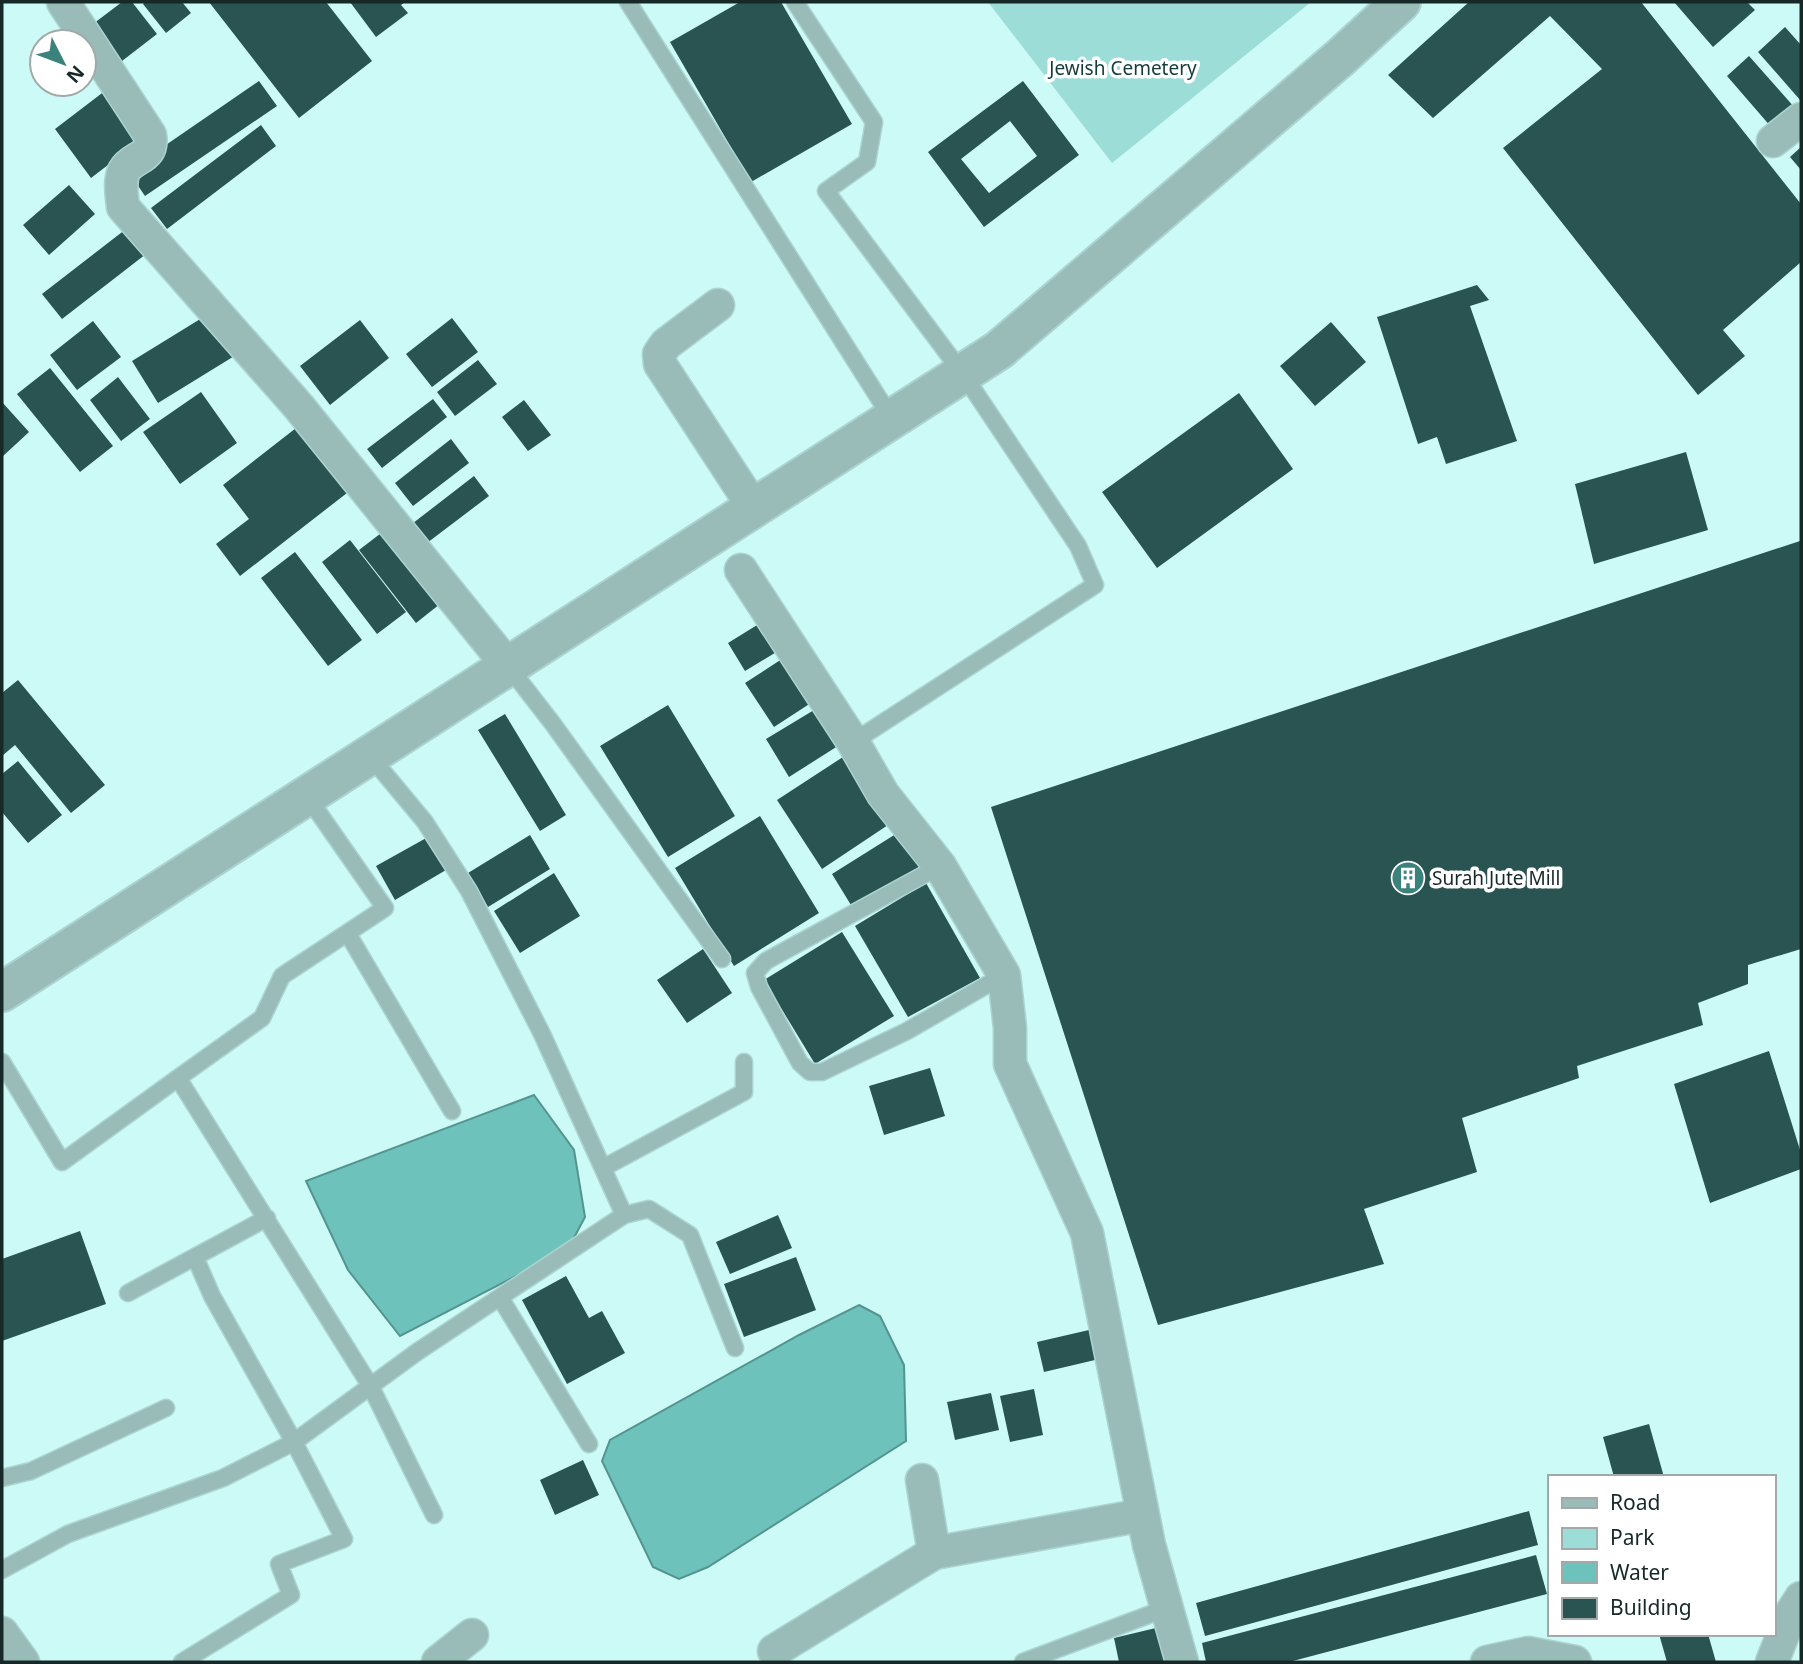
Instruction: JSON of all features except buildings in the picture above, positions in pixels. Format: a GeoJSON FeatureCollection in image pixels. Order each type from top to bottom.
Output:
{"type":"FeatureCollection","features":[{"type":"Feature","properties":{"kind":"street"},"geometry":{"type":"LineString","coordinates":[[62,2],[150,135],[152,145],[148,152],[123,173],[121,189],[124,207],[299,407],[508,666]]}},
{"type":"Feature","properties":{"kind":"street"},"geometry":{"type":"LineString","coordinates":[[2,992],[999,350],[1341,57],[1401,2]]}},
{"type":"Feature","properties":{"kind":"street"},"geometry":{"type":"LineString","coordinates":[[1773,141],[1801,119]]}},
{"type":"Feature","properties":{"kind":"street"},"geometry":{"type":"LineString","coordinates":[[718,306],[666,344],[659,354],[660,364],[754,509]]}},
{"type":"Feature","properties":{"kind":"street"},"geometry":{"type":"LineString","coordinates":[[741,570],[853,742],[883,794],[940,866],[1004,975],[1010,1028],[1010,1065],[1087,1233],[1149,1545],[1182,1662]]}},
{"type":"Feature","properties":{"kind":"street"},"geometry":{"type":"LineString","coordinates":[[922,1480],[934,1553]]}},
{"type":"Feature","properties":{"kind":"street"},"geometry":{"type":"LineString","coordinates":[[774,1651],[934,1553],[1143,1515]]}},
{"type":"Feature","properties":{"kind":"street"},"geometry":{"type":"LineString","coordinates":[[1772,1662],[1792,1612],[1801,1598]]}},
{"type":"Feature","properties":{"kind":"street"},"geometry":{"type":"LineString","coordinates":[[2,1633],[23,1662]]}},
{"type":"Feature","properties":{"kind":"street"},"geometry":{"type":"LineString","coordinates":[[438,1662],[472,1635]]}},
{"type":"Feature","properties":{"kind":"street"},"geometry":{"type":"LineString","coordinates":[[1488,1662],[1528,1653],[1575,1662]]}},
{"type":"Feature","properties":{"kind":"lane"},"geometry":{"type":"LineString","coordinates":[[628,2],[892,419]]}},
{"type":"Feature","properties":{"kind":"lane"},"geometry":{"type":"LineString","coordinates":[[795,2],[874,122],[867,162],[826,191],[963,374],[1079,545],[1095,585],[853,742]]}},
{"type":"Feature","properties":{"kind":"lane"},"geometry":{"type":"LineString","coordinates":[[508,666],[553,724],[722,959]]}},
{"type":"Feature","properties":{"kind":"lane"},"geometry":{"type":"LineString","coordinates":[[370,756],[425,822],[469,891],[542,1034],[624,1215]]}},
{"type":"Feature","properties":{"kind":"lane"},"geometry":{"type":"LineString","coordinates":[[2,1062],[62,1162],[262,1018],[282,976],[385,908],[307,796]]}},
{"type":"Feature","properties":{"kind":"lane"},"geometry":{"type":"LineString","coordinates":[[940,866],[766,961],[755,973],[759,987],[800,1063],[810,1072],[822,1072],[907,1031],[1004,975]]}},
{"type":"Feature","properties":{"kind":"lane"},"geometry":{"type":"LineString","coordinates":[[348,934],[452,1111]]}},
{"type":"Feature","properties":{"kind":"lane"},"geometry":{"type":"LineString","coordinates":[[603,1168],[744,1092],[744,1062]]}},
{"type":"Feature","properties":{"kind":"lane"},"geometry":{"type":"LineString","coordinates":[[178,1078],[371,1387],[434,1515]]}},
{"type":"Feature","properties":{"kind":"lane"},"geometry":{"type":"LineString","coordinates":[[2,1570],[68,1534],[223,1478],[294,1442],[417,1352],[624,1215],[649,1209],[690,1235],[735,1349]]}},
{"type":"Feature","properties":{"kind":"lane"},"geometry":{"type":"LineString","coordinates":[[128,1293],[267,1218]]}},
{"type":"Feature","properties":{"kind":"lane"},"geometry":{"type":"LineString","coordinates":[[183,1662],[291,1595],[279,1564],[344,1539],[294,1442],[212,1296],[195,1257]]}},
{"type":"Feature","properties":{"kind":"lane"},"geometry":{"type":"LineString","coordinates":[[500,1299],[589,1444]]}},
{"type":"Feature","properties":{"kind":"lane"},"geometry":{"type":"LineString","coordinates":[[2,1478],[31,1471],[166,1408]]}},
{"type":"Feature","properties":{"kind":"lane"},"geometry":{"type":"LineString","coordinates":[[1023,1662],[1167,1608]]}},
{"type":"Feature","properties":{"kind":"green space","name":"Jewish Cemetery"},"geometry":{"type":"Polygon","coordinates":[[[988,2],[1311,2],[1112,163],[988,2]]]}},
{"type":"Feature","properties":{"kind":"water"},"geometry":{"type":"Polygon","coordinates":[[[534,1095],[574,1150],[585,1217],[568,1249],[400,1336],[348,1270],[306,1181],[534,1095]]]}},
{"type":"Feature","properties":{"kind":"water"},"geometry":{"type":"Polygon","coordinates":[[[859,1305],[880,1316],[904,1365],[906,1441],[708,1567],[679,1579],[653,1567],[602,1461],[610,1440],[799,1335],[859,1305]]]}},
{"type":"Feature","properties":{"kind":"place","name":"Surah Jute Mill"},"geometry":{"type":"Point","coordinates":[1408,878]}}]}
